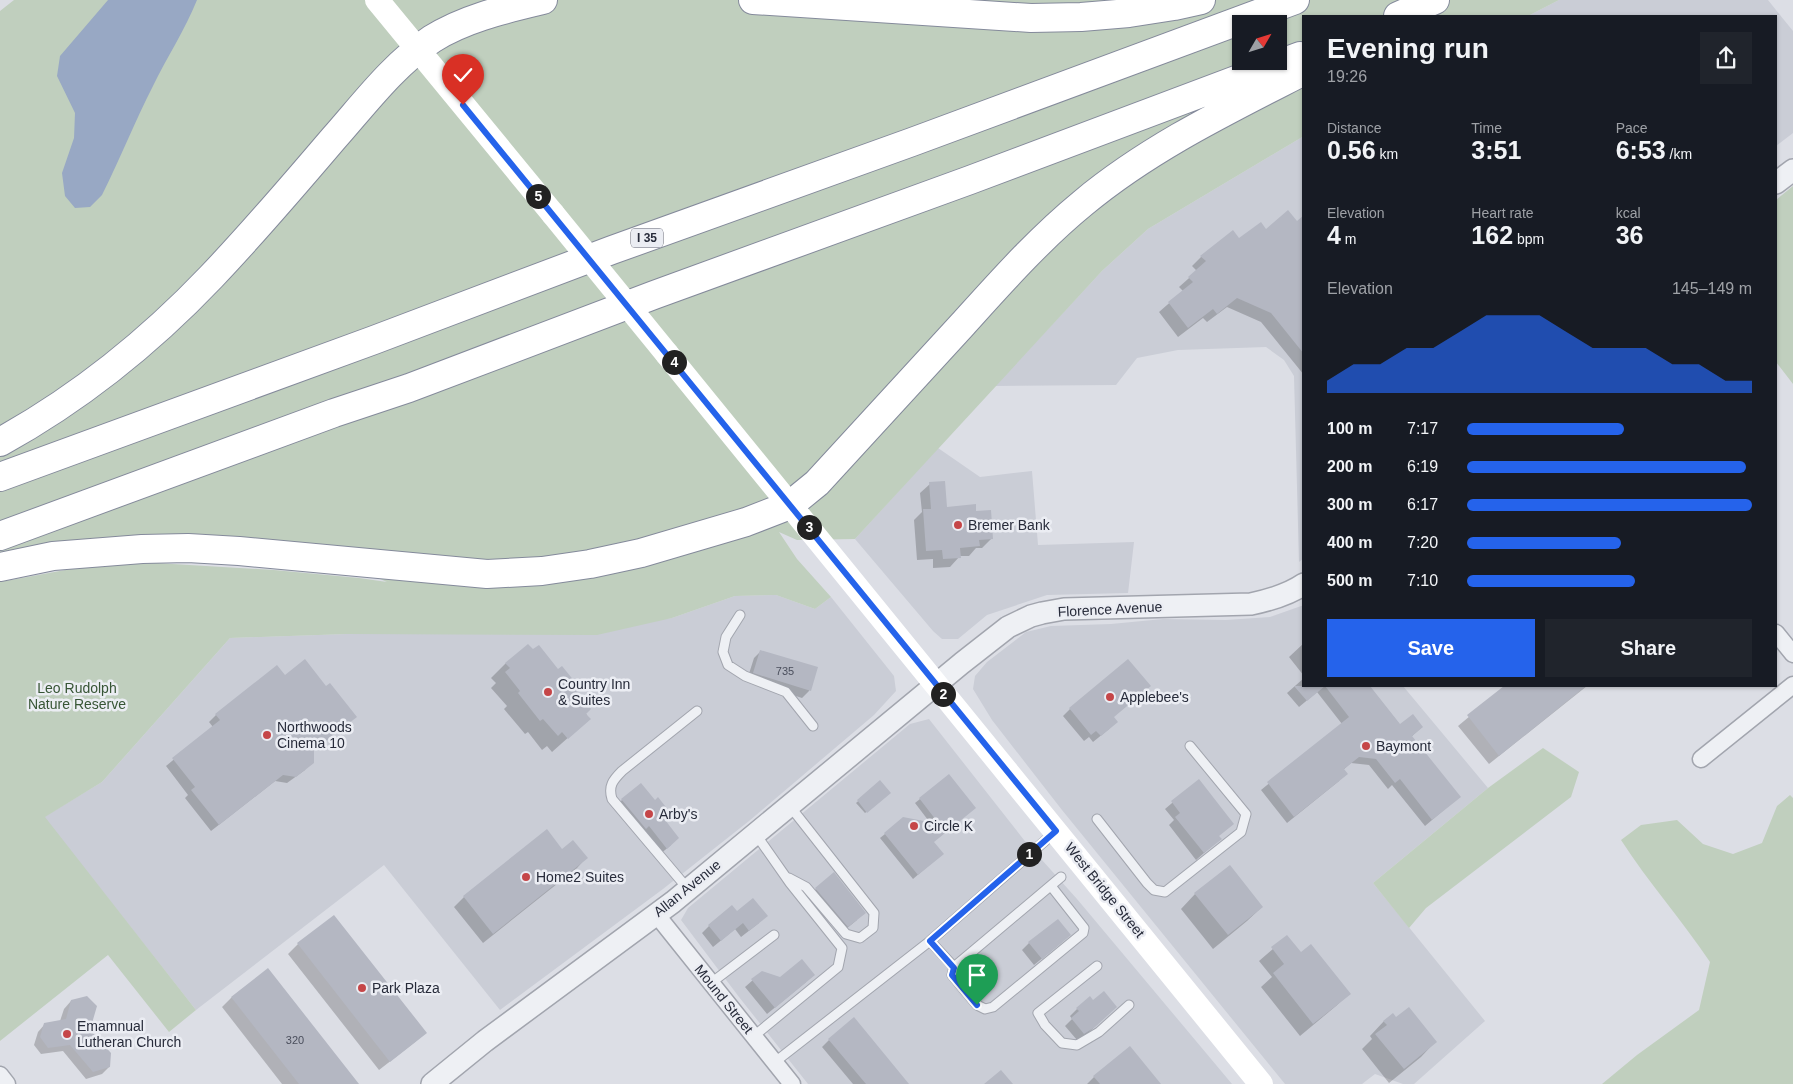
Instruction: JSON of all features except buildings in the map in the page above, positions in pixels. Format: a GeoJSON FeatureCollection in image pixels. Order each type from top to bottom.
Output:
{"type":"FeatureCollection","features":[{"type":"Feature","properties":{"kind":"highway"},"geometry":{"type":"LineString","coordinates":[[0,442],[59,406],[140,344],[178,310],[270,213],[391,73],[418,50],[454,27],[480,17],[543,0]]}},
{"type":"Feature","properties":{"kind":"highway"},"geometry":{"type":"LineString","coordinates":[[753,0],[1031,18],[1081,17],[1129,13],[1201,0]]}},
{"type":"Feature","properties":{"kind":"highway","name":"I 35"},"geometry":{"type":"LineString","coordinates":[[0,477],[1295,0]]}},
{"type":"Feature","properties":{"kind":"highway"},"geometry":{"type":"LineString","coordinates":[[1400,15],[1435,0]]}},
{"type":"Feature","properties":{"kind":"highway"},"geometry":{"type":"LineString","coordinates":[[1412,15],[1442,0]]}},
{"type":"Feature","properties":{"kind":"highway"},"geometry":{"type":"LineString","coordinates":[[0,536],[334,413],[410,388],[654,295],[1302,56]]}},
{"type":"Feature","properties":{"kind":"highway"},"geometry":{"type":"LineString","coordinates":[[0,567],[54,556],[142,548],[188,548],[487,574],[542,571],[590,564],[641,553],[746,522],[790,505],[817,483],[1024,258],[1083,202],[1158,150],[1302,72]]}},
{"type":"Feature","properties":{"kind":"main road","name":"West Bridge Street"},"geometry":{"type":"LineString","coordinates":[[377,0],[1261,1084]]}},
{"type":"Feature","properties":{"kind":"street"},"geometry":{"type":"LineString","coordinates":[[1777,181],[1793,170]]}},
{"type":"Feature","properties":{"kind":"street","name":"Florence Avenue"},"geometry":{"type":"LineString","coordinates":[[936,684],[1002,631],[1031,616],[1064,609],[1251,604],[1285,595],[1302,585]]}},
{"type":"Feature","properties":{"kind":"street"},"geometry":{"type":"LineString","coordinates":[[1777,634],[1793,654]]}},
{"type":"Feature","properties":{"kind":"street","name":"Allan Avenue"},"geometry":{"type":"LineString","coordinates":[[432,1084],[485,1041],[688,889],[936,684]]}},
{"type":"Feature","properties":{"kind":"street"},"geometry":{"type":"LineString","coordinates":[[1701,759],[1793,685]]}},
{"type":"Feature","properties":{"kind":"street","name":"Mound Street"},"geometry":{"type":"LineString","coordinates":[[656,914],[792,1084]]}},
{"type":"Feature","properties":{"kind":"street"},"geometry":{"type":"LineString","coordinates":[[0,1075],[7,1084]]}},
{"type":"Feature","properties":{"kind":"lane"},"geometry":{"type":"LineString","coordinates":[[740,615],[726,637],[723,652],[728,665],[745,676],[786,692],[813,726]]}},
{"type":"Feature","properties":{"kind":"lane"},"geometry":{"type":"LineString","coordinates":[[688,889],[612,799],[610,787],[622,771],[697,711]]}},
{"type":"Feature","properties":{"kind":"lane"},"geometry":{"type":"LineString","coordinates":[[1097,819],[1154,890],[1165,892],[1241,832],[1246,814],[1190,746]]}},
{"type":"Feature","properties":{"kind":"lane"},"geometry":{"type":"LineString","coordinates":[[786,877],[806,887],[846,934],[860,938],[873,928],[874,913],[789,805]]}},
{"type":"Feature","properties":{"kind":"lane"},"geometry":{"type":"LineString","coordinates":[[775,1062],[930,941],[1056,831]]}},
{"type":"Feature","properties":{"kind":"lane"},"geometry":{"type":"LineString","coordinates":[[754,1036],[838,967],[842,948],[786,877],[755,833]]}},
{"type":"Feature","properties":{"kind":"lane"},"geometry":{"type":"LineString","coordinates":[[1051,886],[1084,928],[1083,933],[993,1007],[984,1009],[977,1005],[952,975],[954,968],[1061,877]]}},
{"type":"Feature","properties":{"kind":"lane"},"geometry":{"type":"LineString","coordinates":[[711,982],[774,935]]}},
{"type":"Feature","properties":{"kind":"lane"},"geometry":{"type":"LineString","coordinates":[[930,941],[954,968]]}},
{"type":"Feature","properties":{"kind":"lane"},"geometry":{"type":"LineString","coordinates":[[1097,966],[1038,1013],[1045,1025],[1062,1044],[1077,1045],[1099,1032],[1129,1006]]}},
{"type":"Feature","properties":{"kind":"shaded area"},"geometry":{"type":"Polygon","coordinates":[[[1559,0],[1768,0],[1793,31],[1793,133],[1777,145],[1777,15],[1530,15],[1559,0]]]}},
{"type":"Feature","properties":{"kind":"shaded area"},"geometry":{"type":"Polygon","coordinates":[[[1302,137],[1302,560],[1299,562],[1294,376],[1284,360],[1266,347],[1178,350],[1137,358],[1116,385],[995,386],[1102,271],[1148,229],[1302,137]]]}},
{"type":"Feature","properties":{"kind":"shaded area"},"geometry":{"type":"Polygon","coordinates":[[[938,448],[980,477],[1032,471],[1038,545],[1134,542],[1128,593],[1047,595],[987,615],[958,639],[942,639],[933,631],[855,539],[938,448]]]}},
{"type":"Feature","properties":{"kind":"shaded area"},"geometry":{"type":"Polygon","coordinates":[[[776,595],[815,609],[831,597],[894,676],[896,691],[874,715],[749,821],[663,889],[500,1010],[384,865],[196,1010],[44,817],[102,782],[230,638],[347,634],[505,634],[672,618],[735,596],[776,595]]]}},
{"type":"Feature","properties":{"kind":"shaded area"},"geometry":{"type":"Polygon","coordinates":[[[1302,606],[1302,687],[1404,687],[1488,788],[1373,883],[1485,1021],[1414,1084],[1403,1084],[1375,1074],[1362,1084],[1285,1084],[1062,810],[992,720],[973,689],[975,676],[987,662],[1026,632],[1051,626],[1111,624],[1163,619],[1226,620],[1270,617],[1302,606]]]}},
{"type":"Feature","properties":{"kind":"shaded area"},"geometry":{"type":"Polygon","coordinates":[[[929,719],[1024,840],[1077,899],[1232,1084],[808,1084],[681,920],[688,908],[910,724],[929,719]]]}},
{"type":"Feature","properties":{"kind":"green space","name":"Leo Rudolph Nature Reserve"},"geometry":{"type":"Polygon","coordinates":[[[14,0],[1559,0],[1530,15],[1302,15],[1302,137],[1148,229],[1102,271],[855,539],[797,540],[779,532],[797,559],[831,597],[815,609],[776,595],[735,596],[672,618],[597,635],[347,634],[230,638],[102,782],[45,817],[196,1010],[169,1032],[108,955],[0,1041],[0,582],[87,566],[156,563],[274,570],[387,582],[337,560],[239,551],[0,568],[0,11],[14,0]]]}},
{"type":"Feature","properties":{"kind":"green space"},"geometry":{"type":"Polygon","coordinates":[[[1793,186],[1793,384],[1777,363],[1777,199],[1793,186]]]}},
{"type":"Feature","properties":{"kind":"green space"},"geometry":{"type":"Polygon","coordinates":[[[1543,748],[1579,772],[1571,797],[1426,908],[1409,928],[1373,883],[1488,788],[1543,748]]]}},
{"type":"Feature","properties":{"kind":"green space"},"geometry":{"type":"Polygon","coordinates":[[[1790,795],[1793,798],[1793,1084],[1602,1084],[1637,1055],[1699,1010],[1710,962],[1621,840],[1641,825],[1677,820],[1703,844],[1733,854],[1762,843],[1777,806],[1790,795]]]}},
{"type":"Feature","properties":{"kind":"water"},"geometry":{"type":"Polygon","coordinates":[[[108,0],[197,0],[146,99],[102,195],[90,207],[75,208],[65,196],[62,173],[74,138],[75,113],[57,76],[60,56],[108,0]]]}},
{"type":"Feature","properties":{"kind":"place","name":"Bremer Bank"},"geometry":{"type":"Point","coordinates":[958,525]}},
{"type":"Feature","properties":{"kind":"place","name":"Country Inn & Suites"},"geometry":{"type":"Point","coordinates":[548,692]}},
{"type":"Feature","properties":{"kind":"place","name":"Applebee's"},"geometry":{"type":"Point","coordinates":[1110,697]}},
{"type":"Feature","properties":{"kind":"place","name":"Northwoods Cinema 10"},"geometry":{"type":"Point","coordinates":[267,735]}},
{"type":"Feature","properties":{"kind":"place","name":"Baymont"},"geometry":{"type":"Point","coordinates":[1366,746]}},
{"type":"Feature","properties":{"kind":"place","name":"Arby's"},"geometry":{"type":"Point","coordinates":[649,814]}},
{"type":"Feature","properties":{"kind":"place","name":"Circle K"},"geometry":{"type":"Point","coordinates":[914,826]}},
{"type":"Feature","properties":{"kind":"place","name":"Home2 Suites"},"geometry":{"type":"Point","coordinates":[526,877]}},
{"type":"Feature","properties":{"kind":"place","name":"Park Plaza"},"geometry":{"type":"Point","coordinates":[362,988]}},
{"type":"Feature","properties":{"kind":"place","name":"Emamnual Lutheran Church"},"geometry":{"type":"Point","coordinates":[67,1034]}},
{"type":"Feature","properties":{"kind":"route"},"geometry":{"type":"LineString","coordinates":[[463,105],[1056,831],[930,941],[954,968],[952,975],[977,1005]]}}]}
